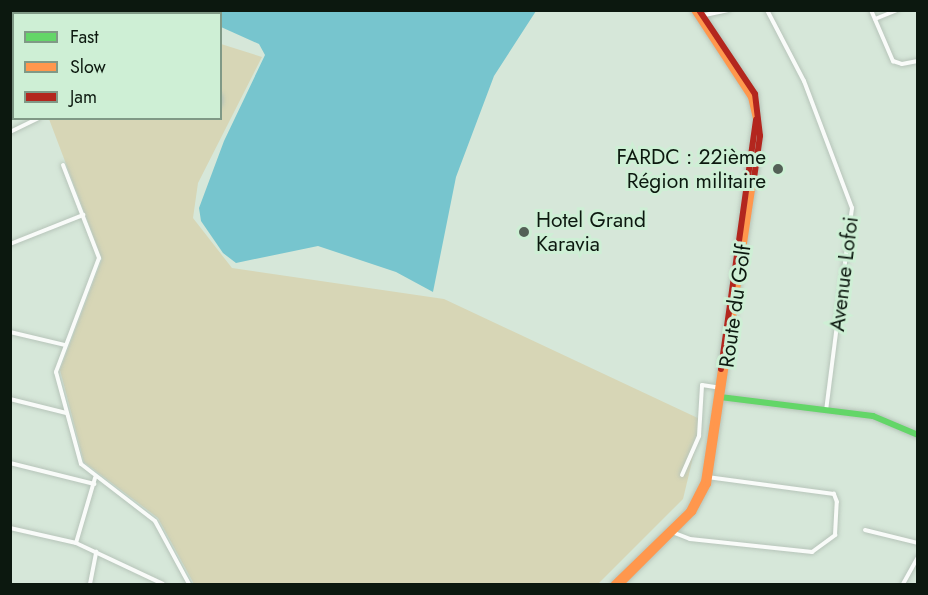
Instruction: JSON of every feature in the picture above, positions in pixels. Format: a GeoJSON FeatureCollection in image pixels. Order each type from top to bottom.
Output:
{"type":"FeatureCollection","features":[{"type":"Feature","properties":{"kind":"main road","name":"Route du Golf"},"geometry":{"type":"LineString","coordinates":[[621,585],[699,504],[708,477],[761,115],[753,92],[700,14],[694,10]]}},
{"type":"Feature","properties":{"kind":"main road"},"geometry":{"type":"LineString","coordinates":[[720,397],[873,416],[918,435]]}},
{"type":"Feature","properties":{"kind":"main road"},"geometry":{"type":"LineString","coordinates":[[614,585],[671,531]]}},
{"type":"Feature","properties":{"kind":"street"},"geometry":{"type":"LineString","coordinates":[[700,14],[728,10]]}},
{"type":"Feature","properties":{"kind":"street","name":"Avenue Lofoi"},"geometry":{"type":"LineString","coordinates":[[767,10],[804,81],[852,208],[826,410]]}},
{"type":"Feature","properties":{"kind":"street"},"geometry":{"type":"LineString","coordinates":[[871,10],[893,61],[902,64],[918,61]]}},
{"type":"Feature","properties":{"kind":"street"},"geometry":{"type":"LineString","coordinates":[[875,20],[897,10]]}},
{"type":"Feature","properties":{"kind":"street"},"geometry":{"type":"LineString","coordinates":[[10,132],[35,120]]}},
{"type":"Feature","properties":{"kind":"street"},"geometry":{"type":"LineString","coordinates":[[63,165],[99,260],[56,372],[66,414],[81,464],[95,478],[156,523],[189,585]]}},
{"type":"Feature","properties":{"kind":"street"},"geometry":{"type":"LineString","coordinates":[[10,244],[83,215]]}},
{"type":"Feature","properties":{"kind":"street"},"geometry":{"type":"LineString","coordinates":[[10,332],[65,345]]}},
{"type":"Feature","properties":{"kind":"street"},"geometry":{"type":"LineString","coordinates":[[682,475],[699,436],[702,385],[722,389]]}},
{"type":"Feature","properties":{"kind":"street"},"geometry":{"type":"LineString","coordinates":[[10,399],[66,414]]}},
{"type":"Feature","properties":{"kind":"street"},"geometry":{"type":"LineString","coordinates":[[10,463],[94,484]]}},
{"type":"Feature","properties":{"kind":"street"},"geometry":{"type":"LineString","coordinates":[[671,531],[690,539],[809,552],[819,550],[835,535],[837,502],[834,494],[708,477]]}},
{"type":"Feature","properties":{"kind":"street"},"geometry":{"type":"LineString","coordinates":[[76,543],[95,478]]}},
{"type":"Feature","properties":{"kind":"street"},"geometry":{"type":"LineString","coordinates":[[10,528],[76,543],[164,585]]}},
{"type":"Feature","properties":{"kind":"street"},"geometry":{"type":"LineString","coordinates":[[865,530],[918,543]]}},
{"type":"Feature","properties":{"kind":"street"},"geometry":{"type":"LineString","coordinates":[[90,585],[96,552]]}},
{"type":"Feature","properties":{"kind":"street"},"geometry":{"type":"LineString","coordinates":[[903,585],[918,557]]}},
{"type":"Feature","properties":{"kind":"green space"},"geometry":{"type":"Polygon","coordinates":[[[222,44],[262,57],[198,183],[193,218],[232,268],[444,299],[702,420],[683,499],[598,584],[194,584],[158,518],[84,462],[60,370],[102,259],[49,120],[222,120],[222,44]]]}},
{"type":"Feature","properties":{"kind":"water"},"geometry":{"type":"Polygon","coordinates":[[[536,11],[494,76],[456,177],[433,292],[396,272],[318,246],[236,263],[223,253],[201,221],[199,208],[224,141],[265,55],[259,44],[222,27],[222,12],[13,12],[536,11]]]}},
{"type":"Feature","properties":{"kind":"traffic: fast"},"geometry":{"type":"LineString","coordinates":[[720,397],[873,416],[918,435]]}},
{"type":"Feature","properties":{"kind":"traffic: slow"},"geometry":{"type":"LineString","coordinates":[[694,10],[751,97],[756,119]]}},
{"type":"Feature","properties":{"kind":"traffic: slow"},"geometry":{"type":"LineString","coordinates":[[621,584],[693,512],[708,484],[754,178]]}},
{"type":"Feature","properties":{"kind":"traffic: slow"},"geometry":{"type":"LineString","coordinates":[[614,584],[689,511],[704,482],[721,369]]}},
{"type":"Feature","properties":{"kind":"traffic: jam"},"geometry":{"type":"LineString","coordinates":[[699,10],[755,94],[760,136],[754,178]]}},
{"type":"Feature","properties":{"kind":"traffic: jam"},"geometry":{"type":"LineString","coordinates":[[721,369],[756,119]]}},
{"type":"Feature","properties":{"kind":"place","name":"FARDC : 22ième Région militaire"},"geometry":{"type":"Point","coordinates":[778,169]}},
{"type":"Feature","properties":{"kind":"place","name":"Hotel Grand Karavia"},"geometry":{"type":"Point","coordinates":[524,232]}}]}
